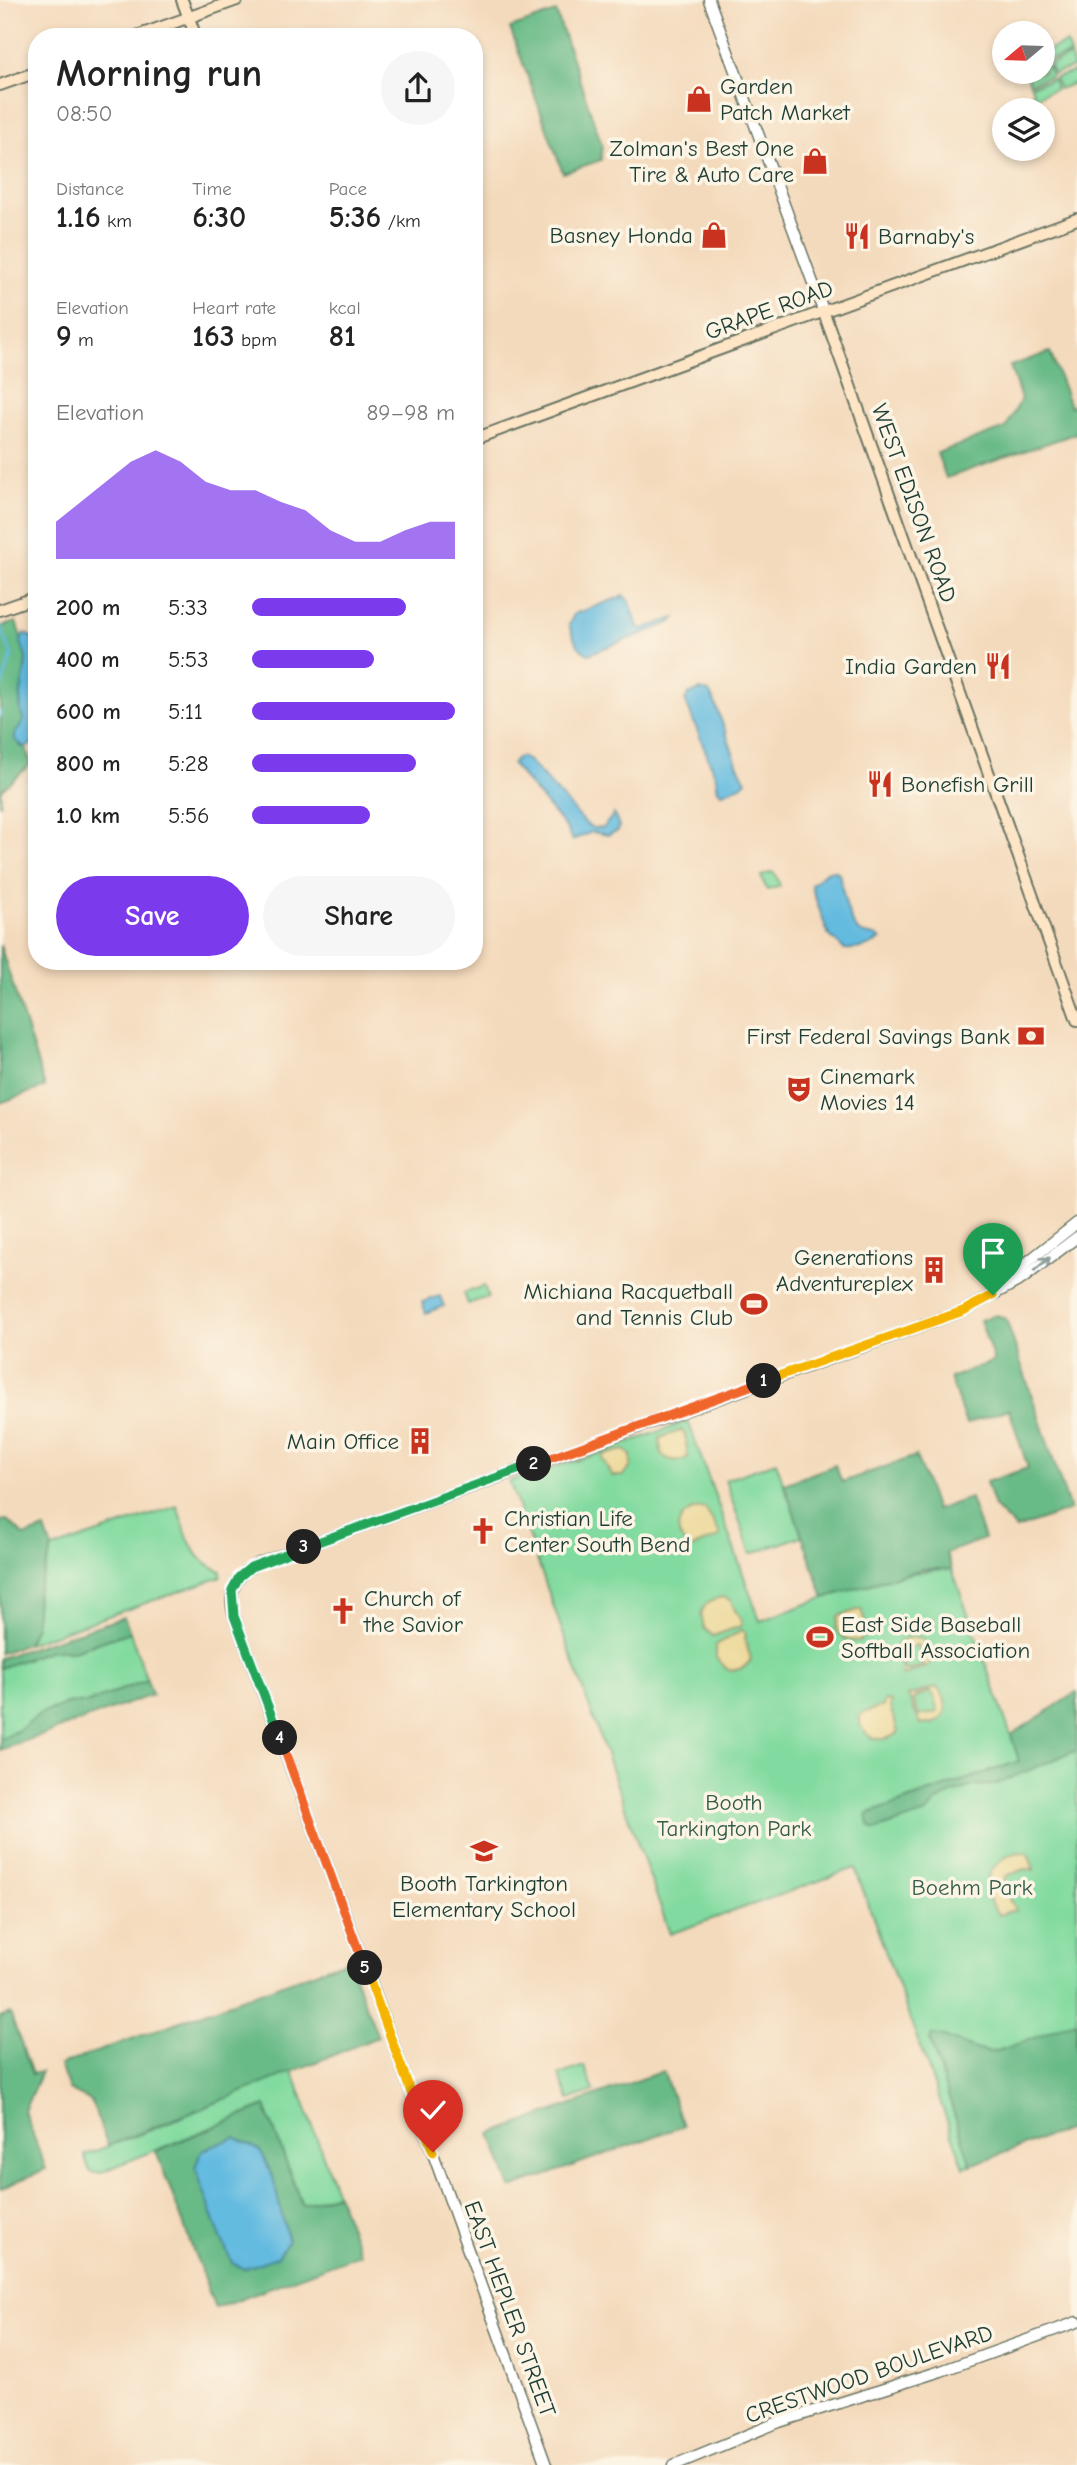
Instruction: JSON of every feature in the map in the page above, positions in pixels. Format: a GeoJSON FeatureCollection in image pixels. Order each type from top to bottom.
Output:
{"type":"FeatureCollection","features":[{"type":"Feature","properties":{"kind":"main road"},"geometry":{"type":"LineString","coordinates":[[182,0],[193,28]]}},
{"type":"Feature","properties":{"kind":"main road"},"geometry":{"type":"LineString","coordinates":[[159,28],[237,0]]}},
{"type":"Feature","properties":{"kind":"main road"},"geometry":{"type":"LineString","coordinates":[[0,85],[28,75]]}},
{"type":"Feature","properties":{"kind":"main road","name":"GRAPE ROAD"},"geometry":{"type":"LineString","coordinates":[[483,436],[1077,219]]}},
{"type":"Feature","properties":{"kind":"main road","name":"WEST EDISON ROAD"},"geometry":{"type":"LineString","coordinates":[[824,313],[1077,1020]]}},
{"type":"Feature","properties":{"kind":"main road"},"geometry":{"type":"LineString","coordinates":[[0,610],[28,600]]}},
{"type":"Feature","properties":{"kind":"street","name":"WEST EDISON ROAD"},"geometry":{"type":"LineString","coordinates":[[709,0],[824,313]]}},
{"type":"Feature","properties":{"kind":"street"},"geometry":{"type":"LineString","coordinates":[[1004,1287],[1016,1271],[1077,1223]]}},
{"type":"Feature","properties":{"kind":"street"},"geometry":{"type":"LineString","coordinates":[[1004,1287],[1023,1279],[1077,1237]]}},
{"type":"Feature","properties":{"kind":"street","name":"EAST HEPLER STREET"},"geometry":{"type":"LineString","coordinates":[[546,2465],[234,1616],[232,1590],[241,1575],[259,1563],[963,1311],[1004,1287]]}},
{"type":"Feature","properties":{"kind":"street","name":"CRESTWOOD BOULEVARD"},"geometry":{"type":"LineString","coordinates":[[674,2465],[779,2422],[941,2371],[1077,2322]]}},
{"type":"Feature","properties":{"kind":"green space"},"geometry":{"type":"Polygon","coordinates":[[[556,12],[602,145],[601,160],[563,173],[510,28],[556,12]]]}},
{"type":"Feature","properties":{"kind":"green space"},"geometry":{"type":"Polygon","coordinates":[[[1066,43],[1070,54],[1055,59],[1055,47],[1066,43]]]}},
{"type":"Feature","properties":{"kind":"green space"},"geometry":{"type":"Polygon","coordinates":[[[1070,56],[1074,67],[1055,73],[1055,62],[1070,56]]]}},
{"type":"Feature","properties":{"kind":"green space"},"geometry":{"type":"Polygon","coordinates":[[[1076,71],[1077,82],[1059,89],[1055,78],[1076,71]]]}},
{"type":"Feature","properties":{"kind":"green space"},"geometry":{"type":"Polygon","coordinates":[[[1054,84],[1056,89],[1035,97],[1031,86],[1054,84]]]}},
{"type":"Feature","properties":{"kind":"green space"},"geometry":{"type":"Polygon","coordinates":[[[1050,352],[1070,406],[1077,404],[1077,433],[946,478],[937,453],[1006,428],[1021,399],[1010,366],[1050,352]]]}},
{"type":"Feature","properties":{"kind":"green space"},"geometry":{"type":"Polygon","coordinates":[[[16,622],[24,646],[26,666],[20,706],[24,720],[15,734],[20,746],[26,748],[28,767],[1,790],[0,806],[0,627],[16,622]]]}},
{"type":"Feature","properties":{"kind":"green space"},"geometry":{"type":"Polygon","coordinates":[[[772,872],[780,886],[767,890],[761,876],[772,872]]]}},
{"type":"Feature","properties":{"kind":"green space"},"geometry":{"type":"Polygon","coordinates":[[[0,945],[45,1087],[0,1103],[0,945]]]}},
{"type":"Feature","properties":{"kind":"green space"},"geometry":{"type":"Polygon","coordinates":[[[484,1286],[488,1297],[468,1304],[464,1293],[484,1286]]]}},
{"type":"Feature","properties":{"kind":"green space"},"geometry":{"type":"Polygon","coordinates":[[[997,1315],[1006,1319],[1070,1510],[1016,1529],[994,1507],[986,1482],[1028,1468],[1009,1409],[966,1424],[950,1378],[994,1361],[980,1320],[997,1315]]]}},
{"type":"Feature","properties":{"kind":"green space"},"geometry":{"type":"Polygon","coordinates":[[[688,1421],[760,1621],[880,1580],[952,1569],[1020,1761],[1077,1742],[1077,2126],[964,2167],[855,1868],[670,1934],[509,1481],[598,1454],[688,1421]]]}},
{"type":"Feature","properties":{"kind":"green space"},"geometry":{"type":"Polygon","coordinates":[[[916,1456],[936,1510],[970,1498],[984,1539],[946,1553],[952,1569],[922,1569],[824,1598],[784,1484],[835,1465],[842,1482],[916,1456]]]}},
{"type":"Feature","properties":{"kind":"green space"},"geometry":{"type":"Polygon","coordinates":[[[776,1462],[802,1536],[751,1554],[725,1480],[776,1462]]]}},
{"type":"Feature","properties":{"kind":"green space"},"geometry":{"type":"Polygon","coordinates":[[[177,1506],[191,1545],[202,1560],[221,1571],[221,1577],[27,1644],[35,1626],[37,1592],[52,1549],[177,1506]]]}},
{"type":"Feature","properties":{"kind":"green space"},"geometry":{"type":"Polygon","coordinates":[[[7,1520],[25,1536],[45,1529],[52,1549],[37,1592],[35,1626],[27,1644],[0,1653],[0,1521],[7,1520]]]}},
{"type":"Feature","properties":{"kind":"green space"},"geometry":{"type":"Polygon","coordinates":[[[124,1617],[130,1632],[73,1651],[51,1650],[0,1668],[0,1658],[124,1617]]]}},
{"type":"Feature","properties":{"kind":"green space"},"geometry":{"type":"Polygon","coordinates":[[[130,1632],[147,1680],[87,1703],[70,1703],[41,1713],[17,1731],[0,1739],[0,1668],[51,1650],[73,1651],[130,1632]]]}},
{"type":"Feature","properties":{"kind":"green space"},"geometry":{"type":"Polygon","coordinates":[[[147,1680],[152,1695],[0,1750],[0,1739],[17,1731],[41,1713],[70,1703],[87,1703],[147,1680]]]}},
{"type":"Feature","properties":{"kind":"green space"},"geometry":{"type":"Polygon","coordinates":[[[1077,1692],[1077,1750],[994,1785],[973,1786],[953,1793],[935,1803],[927,1813],[875,1830],[869,1825],[867,1814],[1019,1761],[1011,1735],[1077,1692]]]}},
{"type":"Feature","properties":{"kind":"green space"},"geometry":{"type":"Polygon","coordinates":[[[348,1960],[378,2037],[108,2146],[91,2101],[69,2090],[60,2065],[348,1960]]]}},
{"type":"Feature","properties":{"kind":"green space"},"geometry":{"type":"Polygon","coordinates":[[[10,2013],[32,2074],[41,2072],[24,2111],[46,2169],[0,2189],[0,2017],[10,2013]]]}},
{"type":"Feature","properties":{"kind":"green space"},"geometry":{"type":"Polygon","coordinates":[[[1076,2021],[1077,2126],[971,2165],[930,2041],[932,2035],[989,2052],[1018,2044],[1076,2021]]]}},
{"type":"Feature","properties":{"kind":"green space"},"geometry":{"type":"Polygon","coordinates":[[[584,2066],[594,2091],[569,2100],[559,2075],[584,2066]]]}},
{"type":"Feature","properties":{"kind":"green space"},"geometry":{"type":"Polygon","coordinates":[[[292,2070],[337,2194],[302,2206],[265,2106],[99,2173],[90,2172],[84,2155],[149,2131],[292,2070]]]}},
{"type":"Feature","properties":{"kind":"green space"},"geometry":{"type":"Polygon","coordinates":[[[663,2071],[683,2126],[511,2188],[491,2134],[663,2071]]]}},
{"type":"Feature","properties":{"kind":"green space"},"geometry":{"type":"Polygon","coordinates":[[[265,2106],[302,2205],[337,2194],[360,2254],[215,2308],[156,2151],[265,2106]]]}},
{"type":"Feature","properties":{"kind":"sand"},"geometry":{"type":"Polygon","coordinates":[[[682,1430],[688,1458],[677,1461],[667,1459],[661,1454],[660,1438],[682,1430]]]}},
{"type":"Feature","properties":{"kind":"sand"},"geometry":{"type":"Polygon","coordinates":[[[624,1450],[631,1455],[631,1467],[623,1476],[612,1476],[602,1458],[603,1455],[624,1450]]]}},
{"type":"Feature","properties":{"kind":"sand"},"geometry":{"type":"Polygon","coordinates":[[[705,1508],[720,1534],[719,1537],[691,1548],[680,1535],[680,1522],[689,1512],[705,1508]]]}},
{"type":"Feature","properties":{"kind":"sand"},"geometry":{"type":"Polygon","coordinates":[[[723,1597],[730,1600],[742,1623],[741,1626],[713,1636],[704,1628],[701,1614],[709,1602],[723,1597]]]}},
{"type":"Feature","properties":{"kind":"sand"},"geometry":{"type":"Polygon","coordinates":[[[861,1609],[868,1634],[859,1641],[847,1640],[836,1628],[838,1616],[861,1609]]]}},
{"type":"Feature","properties":{"kind":"sand"},"geometry":{"type":"Polygon","coordinates":[[[742,1630],[746,1633],[745,1640],[751,1659],[741,1669],[728,1670],[716,1658],[716,1645],[742,1630]]]}},
{"type":"Feature","properties":{"kind":"sand"},"geometry":{"type":"Polygon","coordinates":[[[919,1637],[929,1645],[932,1657],[930,1664],[903,1676],[896,1645],[906,1638],[919,1637]],[[919,1646],[899,1654],[904,1669],[908,1671],[923,1665],[919,1646]]]}},
{"type":"Feature","properties":{"kind":"sand"},"geometry":{"type":"Polygon","coordinates":[[[938,1689],[945,1703],[944,1715],[935,1723],[920,1724],[908,1696],[938,1689]],[[930,1692],[915,1697],[913,1700],[919,1716],[938,1712],[930,1692]]]}},
{"type":"Feature","properties":{"kind":"sand"},"geometry":{"type":"Polygon","coordinates":[[[885,1701],[891,1702],[890,1707],[898,1732],[885,1739],[878,1739],[866,1734],[862,1729],[860,1714],[883,1706],[885,1701]]]}},
{"type":"Feature","properties":{"kind":"sand"},"geometry":{"type":"Polygon","coordinates":[[[1021,1852],[1028,1853],[1034,1870],[1025,1869],[1006,1876],[1003,1883],[1016,1909],[999,1915],[988,1895],[989,1876],[1000,1861],[1021,1852]]]}},
{"type":"Feature","properties":{"kind":"water"},"geometry":{"type":"Polygon","coordinates":[[[624,596],[630,602],[638,627],[642,629],[675,618],[671,623],[589,654],[581,649],[569,625],[574,614],[624,596]]]}},
{"type":"Feature","properties":{"kind":"water"},"geometry":{"type":"Polygon","coordinates":[[[24,633],[28,635],[26,748],[15,740],[15,734],[24,720],[21,706],[26,655],[22,637],[24,633]]]}},
{"type":"Feature","properties":{"kind":"water"},"geometry":{"type":"Polygon","coordinates":[[[700,690],[709,692],[714,701],[746,781],[741,786],[722,793],[718,790],[716,777],[685,700],[688,695],[700,690]]]}},
{"type":"Feature","properties":{"kind":"water"},"geometry":{"type":"Polygon","coordinates":[[[521,757],[529,761],[587,825],[603,828],[614,814],[619,826],[618,831],[608,835],[592,832],[572,840],[567,829],[512,764],[521,757]]]}},
{"type":"Feature","properties":{"kind":"water"},"geometry":{"type":"Polygon","coordinates":[[[833,870],[839,873],[852,922],[860,932],[881,939],[877,942],[855,949],[844,949],[828,934],[811,885],[826,872],[833,870]]]}},
{"type":"Feature","properties":{"kind":"water"},"geometry":{"type":"Polygon","coordinates":[[[440,1296],[444,1306],[426,1313],[422,1302],[440,1296]]]}},
{"type":"Feature","properties":{"kind":"water"},"geometry":{"type":"Polygon","coordinates":[[[235,2137],[261,2151],[273,2178],[288,2241],[277,2257],[244,2269],[232,2263],[196,2169],[202,2151],[235,2137]]]}},
{"type":"Feature","properties":{"kind":"waterway"},"geometry":{"type":"LineString","coordinates":[[0,625],[12,655],[0,691]]}},
{"type":"Feature","properties":{"kind":"waterway"},"geometry":{"type":"LineString","coordinates":[[0,711],[0,716]]}},
{"type":"Feature","properties":{"kind":"place","name":"Garden Patch Market"},"geometry":{"type":"Point","coordinates":[699,99]}},
{"type":"Feature","properties":{"kind":"place","name":"Zolman's Best One Tire & Auto Care"},"geometry":{"type":"Point","coordinates":[815,161]}},
{"type":"Feature","properties":{"kind":"place","name":"Basney Honda"},"geometry":{"type":"Point","coordinates":[714,235]}},
{"type":"Feature","properties":{"kind":"place","name":"Barnaby's"},"geometry":{"type":"Point","coordinates":[857,236]}},
{"type":"Feature","properties":{"kind":"place","name":"India Garden"},"geometry":{"type":"Point","coordinates":[998,666]}},
{"type":"Feature","properties":{"kind":"place","name":"Bonefish Grill"},"geometry":{"type":"Point","coordinates":[880,784]}},
{"type":"Feature","properties":{"kind":"place","name":"First Federal Savings Bank"},"geometry":{"type":"Point","coordinates":[1031,1036]}},
{"type":"Feature","properties":{"kind":"place","name":"Cinemark Movies 14"},"geometry":{"type":"Point","coordinates":[799,1089]}},
{"type":"Feature","properties":{"kind":"place","name":"Generations Adventureplex"},"geometry":{"type":"Point","coordinates":[934,1270]}},
{"type":"Feature","properties":{"kind":"place","name":"Michiana Racquetball and Tennis Club"},"geometry":{"type":"Point","coordinates":[754,1304]}},
{"type":"Feature","properties":{"kind":"place","name":"Main Office"},"geometry":{"type":"Point","coordinates":[420,1441]}},
{"type":"Feature","properties":{"kind":"place","name":"Christian Life Center South Bend"},"geometry":{"type":"Point","coordinates":[483,1531]}},
{"type":"Feature","properties":{"kind":"place","name":"Church of the Savior"},"geometry":{"type":"Point","coordinates":[343,1611]}},
{"type":"Feature","properties":{"kind":"place","name":"East Side Baseball Softball Association"},"geometry":{"type":"Point","coordinates":[820,1637]}},
{"type":"Feature","properties":{"kind":"place","name":"Booth Tarkington Elementary School"},"geometry":{"type":"Point","coordinates":[484,1851]}},
{"type":"Feature","properties":{"kind":"route"},"geometry":{"type":"LineString","coordinates":[[433,2152],[234,1616],[231,1598],[236,1581],[243,1572],[259,1563],[963,1311],[993,1295]]}},
{"type":"Feature","properties":{"kind":"park label","name":"Booth Tarkington Park"},"geometry":{"type":"Point","coordinates":[734,1815]}},
{"type":"Feature","properties":{"kind":"park label","name":"Boehm Park"},"geometry":{"type":"Point","coordinates":[972,1887]}}]}
